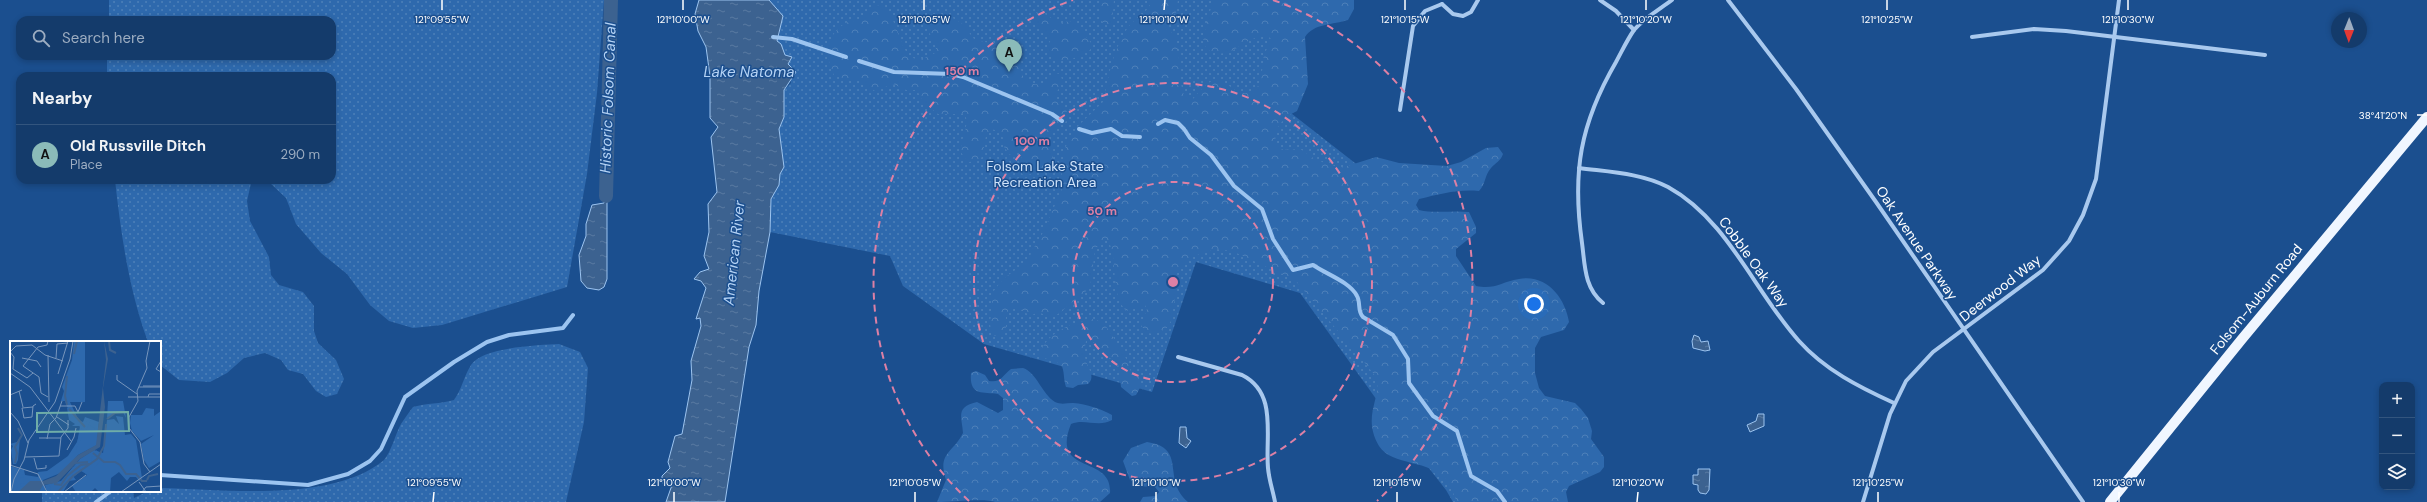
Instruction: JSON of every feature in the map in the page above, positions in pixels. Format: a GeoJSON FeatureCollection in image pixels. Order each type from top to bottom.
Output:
{"type":"FeatureCollection","features":[{"type":"Feature","properties":{"kind":"main road","name":"Folsom-Auburn Road"},"geometry":{"type":"LineString","coordinates":[[2110,502],[2261,316],[2427,117]]}},
{"type":"Feature","properties":{"kind":"street"},"geometry":{"type":"LineString","coordinates":[[1400,110],[1413,26],[1425,12],[1443,2],[1453,14],[1463,16],[1471,12],[1478,0]]}},
{"type":"Feature","properties":{"kind":"street"},"geometry":{"type":"LineString","coordinates":[[1600,0],[1616,11],[1634,30]]}},
{"type":"Feature","properties":{"kind":"street"},"geometry":{"type":"LineString","coordinates":[[1603,303],[1592,292],[1587,279],[1579,222],[1579,168],[1586,124],[1595,101],[1634,30],[1672,0]]}},
{"type":"Feature","properties":{"kind":"street","name":"Oak Avenue Parkway"},"geometry":{"type":"LineString","coordinates":[[1728,0],[1796,89],[1867,189],[1963,332],[2083,502]]}},
{"type":"Feature","properties":{"kind":"street","name":"Deerwood Way"},"geometry":{"type":"LineString","coordinates":[[1863,502],[1894,403],[1906,381],[1933,352],[1963,332],[2044,270],[2069,241],[2083,215],[2096,179],[2119,0]]}},
{"type":"Feature","properties":{"kind":"street"},"geometry":{"type":"LineString","coordinates":[[1972,37],[2034,29],[2114,36],[2265,55]]}},
{"type":"Feature","properties":{"kind":"street","name":"Cobble Oak Way"},"geometry":{"type":"LineString","coordinates":[[1579,168],[1628,174],[1648,179],[1684,197],[1714,225],[1785,324],[1814,357],[1860,388],[1894,403]]}},
{"type":"Feature","properties":{"kind":"street"},"geometry":{"type":"LineString","coordinates":[[1178,357],[1242,376],[1258,387],[1267,406],[1268,470],[1275,502]]}},
{"type":"Feature","properties":{"kind":"green space"},"geometry":{"type":"Polygon","coordinates":[[[109,0],[604,0],[597,93],[587,174],[567,287],[442,325],[413,328],[389,321],[370,305],[347,274],[321,253],[296,224],[286,198],[271,184],[336,184],[336,72],[107,72],[107,60],[336,60],[336,16],[109,16],[109,0]]]}},
{"type":"Feature","properties":{"kind":"green space","name":"Folsom Lake State Recreation Area"},"geometry":{"type":"Polygon","coordinates":[[[769,0],[1291,0],[1264,92],[1396,195],[1559,502],[1453,502],[1446,490],[1392,421],[1300,293],[1196,262],[1152,392],[984,344],[903,286],[890,256],[770,232],[771,199],[779,185],[780,174],[784,167],[779,129],[784,117],[784,90],[791,83],[788,64],[792,57],[785,55],[777,41],[780,33],[777,10],[769,0]]]}},
{"type":"Feature","properties":{"kind":"green space"},"geometry":{"type":"Polygon","coordinates":[[[1099,0],[1114,0],[1112,22],[1108,26],[1100,18],[1099,0]]]}},
{"type":"Feature","properties":{"kind":"green space"},"geometry":{"type":"Polygon","coordinates":[[[1152,0],[1178,0],[1176,13],[1163,22],[1163,27],[1170,31],[1176,39],[1182,88],[1184,95],[1193,99],[1204,87],[1212,81],[1218,80],[1243,93],[1254,93],[1261,80],[1264,54],[1272,40],[1268,36],[1258,37],[1223,53],[1216,53],[1206,49],[1203,38],[1213,0],[1354,0],[1354,9],[1348,20],[1313,29],[1305,37],[1308,84],[1297,111],[1282,121],[1279,126],[1275,136],[1278,149],[1302,150],[1316,160],[1341,168],[1376,157],[1399,163],[1447,166],[1461,162],[1486,148],[1498,147],[1503,154],[1502,157],[1489,171],[1483,186],[1479,191],[1456,191],[1435,195],[1419,199],[1416,205],[1419,210],[1425,211],[1469,212],[1476,227],[1476,233],[1456,249],[1456,256],[1476,286],[1488,287],[1513,280],[1529,278],[1546,284],[1559,297],[1563,304],[1569,322],[1564,330],[1541,337],[1535,348],[1535,373],[1539,388],[1545,396],[1575,403],[1581,409],[1588,418],[1592,431],[1591,439],[1604,457],[1604,467],[1600,472],[1569,486],[1566,492],[1568,502],[1457,502],[1448,482],[1440,474],[1431,469],[1385,453],[1379,446],[1374,435],[1372,425],[1373,408],[1377,392],[1376,378],[1374,374],[1295,280],[1232,251],[1216,249],[1191,257],[1176,272],[1174,281],[1176,292],[1171,321],[1166,329],[1155,334],[1146,333],[1141,325],[1147,309],[1145,305],[1126,311],[1121,303],[1116,286],[1111,249],[1108,240],[1103,240],[1095,250],[1090,288],[1058,314],[1050,317],[1038,312],[1035,314],[1025,313],[1018,308],[1009,310],[1006,315],[1006,329],[999,336],[994,336],[991,331],[990,324],[993,292],[1003,279],[1030,259],[1031,251],[1039,241],[1063,187],[1061,167],[1066,146],[1078,126],[1104,101],[1107,82],[1120,41],[1130,25],[1146,11],[1152,0]]]}},
{"type":"Feature","properties":{"kind":"green space"},"geometry":{"type":"Polygon","coordinates":[[[878,5],[887,12],[907,52],[913,58],[922,59],[935,53],[936,48],[924,20],[928,16],[938,14],[950,17],[961,23],[976,40],[1007,46],[1015,54],[1024,78],[1029,82],[1035,84],[1045,84],[1054,73],[1060,74],[1062,81],[1055,98],[1066,109],[1068,118],[1067,121],[1057,125],[1049,137],[1053,157],[1048,166],[1039,172],[1023,175],[1020,170],[1020,165],[1026,141],[1025,136],[1020,135],[1016,138],[1015,153],[1010,155],[1004,147],[1002,132],[991,129],[986,136],[982,157],[976,161],[969,162],[961,151],[966,128],[965,114],[938,114],[923,102],[917,90],[906,90],[893,84],[875,91],[857,79],[845,79],[834,75],[828,53],[834,33],[846,23],[861,18],[870,9],[878,5]]]}},
{"type":"Feature","properties":{"kind":"green space"},"geometry":{"type":"Polygon","coordinates":[[[1037,12],[1047,15],[1059,24],[1069,21],[1075,22],[1091,43],[1090,50],[1067,60],[1061,60],[1050,55],[1045,50],[1052,38],[1033,22],[1034,15],[1037,12]]]}},
{"type":"Feature","properties":{"kind":"green space"},"geometry":{"type":"Polygon","coordinates":[[[115,184],[251,184],[247,201],[250,221],[269,257],[271,275],[279,285],[303,292],[314,306],[314,331],[318,343],[336,360],[344,379],[337,394],[326,397],[316,391],[303,374],[288,370],[281,360],[265,353],[244,358],[227,373],[210,382],[179,380],[161,366],[161,341],[148,341],[141,322],[131,282],[120,221],[115,184]]]}},
{"type":"Feature","properties":{"kind":"green space"},"geometry":{"type":"Polygon","coordinates":[[[1095,319],[1104,324],[1110,332],[1127,360],[1131,372],[1141,381],[1141,386],[1136,395],[1132,396],[1121,387],[1118,362],[1103,355],[1096,344],[1090,340],[1086,341],[1085,351],[1086,361],[1091,375],[1088,384],[1078,385],[1073,388],[1066,387],[1061,364],[1039,356],[1047,341],[1061,330],[1078,322],[1095,319]]]}},
{"type":"Feature","properties":{"kind":"green space"},"geometry":{"type":"Polygon","coordinates":[[[559,344],[580,352],[588,368],[584,422],[566,502],[42,502],[42,492],[133,492],[134,498],[146,492],[161,492],[161,488],[248,491],[279,490],[309,488],[337,482],[363,473],[384,460],[401,424],[413,407],[454,400],[471,365],[477,359],[487,354],[512,348],[559,344]]]}},
{"type":"Feature","properties":{"kind":"green space"},"geometry":{"type":"Polygon","coordinates":[[[1023,368],[1032,374],[1046,394],[1055,402],[1062,404],[1083,404],[1112,415],[1112,420],[1107,422],[1076,422],[1071,424],[1067,440],[1069,451],[1075,458],[1102,473],[1108,481],[1110,493],[1100,502],[995,502],[976,500],[937,502],[946,480],[943,464],[947,454],[963,433],[961,413],[965,407],[977,402],[998,413],[1003,410],[1003,398],[998,394],[982,393],[974,389],[972,386],[971,373],[976,371],[985,375],[989,381],[996,381],[1011,369],[1023,368]]]}},
{"type":"Feature","properties":{"kind":"green space"},"geometry":{"type":"Polygon","coordinates":[[[1147,442],[1159,445],[1167,451],[1171,458],[1176,484],[1180,493],[1188,502],[1140,502],[1143,497],[1156,496],[1159,492],[1155,487],[1135,486],[1130,480],[1123,461],[1131,448],[1147,442]]]}},
{"type":"Feature","properties":{"kind":"water","name":"Lake Natoma"},"geometry":{"type":"Polygon","coordinates":[[[699,0],[769,0],[783,16],[777,41],[781,44],[785,55],[792,57],[788,64],[796,72],[784,90],[784,117],[779,129],[784,167],[780,174],[779,185],[771,199],[770,232],[759,291],[756,325],[749,347],[725,502],[666,502],[672,485],[669,479],[662,483],[662,476],[670,468],[668,462],[675,436],[682,434],[692,380],[691,361],[701,326],[700,318],[696,319],[706,288],[701,281],[694,279],[700,272],[709,269],[704,256],[709,232],[708,204],[717,192],[711,137],[718,127],[710,118],[710,76],[706,47],[698,31],[695,14],[699,0]]]}},
{"type":"Feature","properties":{"kind":"water"},"geometry":{"type":"Polygon","coordinates":[[[605,196],[607,196],[607,279],[604,287],[599,290],[587,288],[581,281],[579,255],[586,236],[586,224],[592,205],[604,203],[605,196]]]}},
{"type":"Feature","properties":{"kind":"water"},"geometry":{"type":"Polygon","coordinates":[[[1694,335],[1699,337],[1701,342],[1708,341],[1710,350],[1705,351],[1693,348],[1692,341],[1694,335]]]}},
{"type":"Feature","properties":{"kind":"water"},"geometry":{"type":"Polygon","coordinates":[[[1758,414],[1764,414],[1764,426],[1750,432],[1747,425],[1756,421],[1758,414]]]}},
{"type":"Feature","properties":{"kind":"water"},"geometry":{"type":"Polygon","coordinates":[[[1180,427],[1186,427],[1187,438],[1191,441],[1186,448],[1179,443],[1180,427]]]}},
{"type":"Feature","properties":{"kind":"water"},"geometry":{"type":"Polygon","coordinates":[[[1698,469],[1710,469],[1709,490],[1706,494],[1700,493],[1698,490],[1698,485],[1693,484],[1693,475],[1698,475],[1698,469]]]}},
{"type":"Feature","properties":{"kind":"waterway","name":"Historic Folsom Canal"},"geometry":{"type":"LineString","coordinates":[[606,196],[611,0]]}},
{"type":"Feature","properties":{"kind":"waterway"},"geometry":{"type":"LineString","coordinates":[[773,37],[792,39],[846,57]]}},
{"type":"Feature","properties":{"kind":"waterway"},"geometry":{"type":"LineString","coordinates":[[859,61],[894,72],[951,74],[963,77],[1052,114],[1062,121]]}},
{"type":"Feature","properties":{"kind":"waterway"},"geometry":{"type":"LineString","coordinates":[[1158,124],[1165,120],[1178,123],[1190,138],[1211,155],[1234,186],[1262,209],[1273,239],[1293,270],[1313,265],[1343,282],[1354,291],[1358,299],[1361,315],[1393,335],[1408,359],[1409,383],[1433,416],[1457,431],[1471,476],[1497,491],[1505,502]]}},
{"type":"Feature","properties":{"kind":"waterway"},"geometry":{"type":"LineString","coordinates":[[1079,129],[1092,133],[1111,129],[1122,136],[1140,137]]}},
{"type":"Feature","properties":{"kind":"waterway"},"geometry":{"type":"LineString","coordinates":[[161,475],[308,485],[348,474],[370,461],[381,449],[405,397],[454,362],[487,342],[509,335],[563,328],[573,315]]}},
{"type":"Feature","properties":{"kind":"waterway"},"geometry":{"type":"LineString","coordinates":[[96,502],[110,492]]}},
{"type":"Feature","properties":{"kind":"place","name":"Old Russville Ditch"},"geometry":{"type":"Point","coordinates":[1009,72]}},
{"type":"Feature","properties":{"kind":"water label","name":"American River"},"geometry":{"type":"Point","coordinates":[734,253]}}]}
